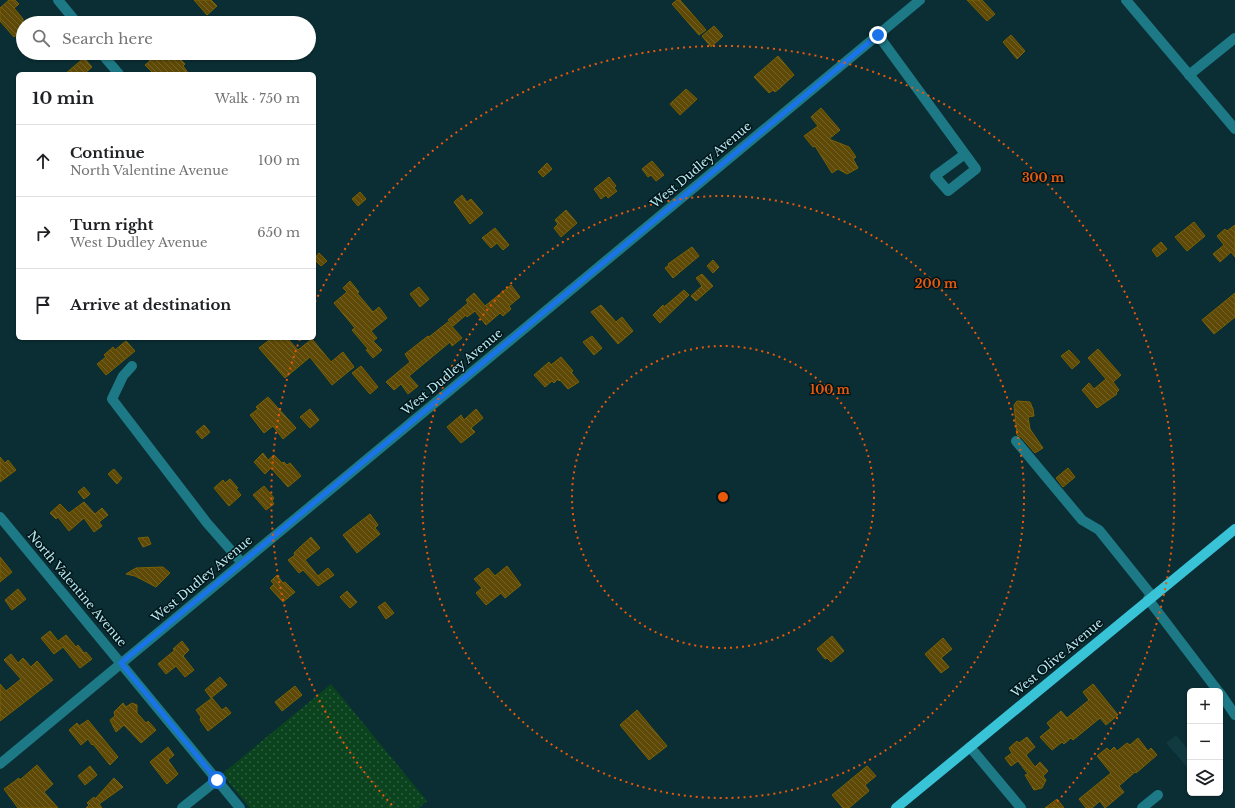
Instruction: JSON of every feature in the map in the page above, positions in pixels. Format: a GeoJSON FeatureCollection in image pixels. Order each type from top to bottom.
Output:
{"type":"FeatureCollection","features":[{"type":"Feature","properties":{"kind":"main road","name":"West Olive Avenue"},"geometry":{"type":"LineString","coordinates":[[896,808],[1235,529]]}},
{"type":"Feature","properties":{"kind":"street"},"geometry":{"type":"LineString","coordinates":[[58,0],[71,16]]}},
{"type":"Feature","properties":{"kind":"street","name":"West Dudley Avenue"},"geometry":{"type":"LineString","coordinates":[[0,764],[920,0]]}},
{"type":"Feature","properties":{"kind":"street"},"geometry":{"type":"LineString","coordinates":[[1126,0],[1235,129]]}},
{"type":"Feature","properties":{"kind":"street"},"geometry":{"type":"LineString","coordinates":[[878,35],[965,154]]}},
{"type":"Feature","properties":{"kind":"street"},"geometry":{"type":"LineString","coordinates":[[1189,75],[1235,38]]}},
{"type":"Feature","properties":{"kind":"street"},"geometry":{"type":"LineString","coordinates":[[107,60],[117,72]]}},
{"type":"Feature","properties":{"kind":"street"},"geometry":{"type":"LineString","coordinates":[[132,366],[123,376],[112,399],[207,522],[242,563]]}},
{"type":"Feature","properties":{"kind":"street"},"geometry":{"type":"LineString","coordinates":[[1016,441],[1082,520],[1099,530],[1216,688]]}},
{"type":"Feature","properties":{"kind":"street","name":"North Valentine Avenue"},"geometry":{"type":"LineString","coordinates":[[0,517],[240,808]]}},
{"type":"Feature","properties":{"kind":"street"},"geometry":{"type":"LineString","coordinates":[[1223,698],[1235,715]]}},
{"type":"Feature","properties":{"kind":"street"},"geometry":{"type":"LineString","coordinates":[[970,747],[1021,808]]}},
{"type":"Feature","properties":{"kind":"street"},"geometry":{"type":"LineString","coordinates":[[182,808],[217,780]]}},
{"type":"Feature","properties":{"kind":"street"},"geometry":{"type":"LineString","coordinates":[[1142,808],[1158,795]]}},
{"type":"Feature","properties":{"kind":"shaded area"},"geometry":{"type":"Polygon","coordinates":[[[1176,735],[1187,748],[1187,767],[1166,743],[1176,735]]]}},
{"type":"Feature","properties":{"kind":"green space"},"geometry":{"type":"Polygon","coordinates":[[[331,684],[427,801],[419,808],[250,808],[222,774],[331,684]]]}},
{"type":"Feature","properties":{"kind":"building"},"geometry":{"type":"Polygon","coordinates":[[[9,0],[15,0],[19,4],[14,8],[21,16],[16,16],[16,35],[14,37],[0,21],[0,8],[9,0]]]}},
{"type":"Feature","properties":{"kind":"building"},"geometry":{"type":"Polygon","coordinates":[[[194,0],[211,0],[217,6],[207,15],[194,0]]]}},
{"type":"Feature","properties":{"kind":"building"},"geometry":{"type":"Polygon","coordinates":[[[677,0],[680,0],[706,30],[699,35],[672,4],[677,0]]]}},
{"type":"Feature","properties":{"kind":"building"},"geometry":{"type":"Polygon","coordinates":[[[967,0],[982,0],[995,14],[987,21],[967,0]]]}},
{"type":"Feature","properties":{"kind":"building"},"geometry":{"type":"Polygon","coordinates":[[[714,26],[723,36],[711,47],[702,36],[714,26]]]}},
{"type":"Feature","properties":{"kind":"building"},"geometry":{"type":"Polygon","coordinates":[[[1011,35],[1025,51],[1017,59],[1003,42],[1011,35]]]}},
{"type":"Feature","properties":{"kind":"building"},"geometry":{"type":"Polygon","coordinates":[[[778,56],[794,75],[775,92],[773,90],[769,93],[754,77],[778,56]]]}},
{"type":"Feature","properties":{"kind":"building"},"geometry":{"type":"Polygon","coordinates":[[[82,60],[86,60],[92,67],[86,72],[67,72],[82,60]]]}},
{"type":"Feature","properties":{"kind":"building"},"geometry":{"type":"Polygon","coordinates":[[[149,60],[181,60],[185,64],[183,66],[188,72],[152,72],[145,65],[150,61],[149,60]]]}},
{"type":"Feature","properties":{"kind":"building"},"geometry":{"type":"Polygon","coordinates":[[[686,89],[697,99],[680,115],[670,104],[686,89]]]}},
{"type":"Feature","properties":{"kind":"building"},"geometry":{"type":"Polygon","coordinates":[[[821,108],[840,130],[829,139],[849,147],[856,157],[853,159],[858,168],[847,174],[838,169],[832,173],[815,146],[813,147],[804,136],[818,126],[811,117],[821,108]]]}},
{"type":"Feature","properties":{"kind":"building"},"geometry":{"type":"Polygon","coordinates":[[[652,161],[664,175],[656,181],[651,175],[648,177],[642,169],[652,161]]]}},
{"type":"Feature","properties":{"kind":"building"},"geometry":{"type":"Polygon","coordinates":[[[547,163],[552,169],[543,177],[538,172],[547,163]]]}},
{"type":"Feature","properties":{"kind":"building"},"geometry":{"type":"Polygon","coordinates":[[[609,177],[616,186],[614,188],[617,191],[608,198],[606,195],[601,199],[594,189],[609,177]]]}},
{"type":"Feature","properties":{"kind":"building"},"geometry":{"type":"Polygon","coordinates":[[[360,192],[366,199],[358,206],[352,199],[360,192]]]}},
{"type":"Feature","properties":{"kind":"building"},"geometry":{"type":"Polygon","coordinates":[[[462,195],[467,202],[471,199],[483,213],[470,224],[454,202],[462,195]]]}},
{"type":"Feature","properties":{"kind":"building"},"geometry":{"type":"Polygon","coordinates":[[[566,210],[577,223],[561,237],[554,228],[558,224],[555,220],[566,210]]]}},
{"type":"Feature","properties":{"kind":"building"},"geometry":{"type":"Polygon","coordinates":[[[1194,222],[1205,236],[1187,251],[1175,237],[1194,222]]]}},
{"type":"Feature","properties":{"kind":"building"},"geometry":{"type":"Polygon","coordinates":[[[1235,225],[1235,257],[1231,252],[1220,262],[1213,254],[1224,245],[1217,236],[1225,229],[1227,231],[1235,225]]]}},
{"type":"Feature","properties":{"kind":"building"},"geometry":{"type":"Polygon","coordinates":[[[495,228],[509,245],[503,250],[497,243],[491,248],[482,238],[495,228]]]}},
{"type":"Feature","properties":{"kind":"building"},"geometry":{"type":"Polygon","coordinates":[[[1161,242],[1167,249],[1157,257],[1152,250],[1161,242]]]}},
{"type":"Feature","properties":{"kind":"building"},"geometry":{"type":"Polygon","coordinates":[[[692,247],[699,256],[673,278],[665,268],[669,265],[668,264],[692,247]]]}},
{"type":"Feature","properties":{"kind":"building"},"geometry":{"type":"Polygon","coordinates":[[[319,253],[327,261],[321,266],[316,261],[316,257],[319,253]]]}},
{"type":"Feature","properties":{"kind":"building"},"geometry":{"type":"Polygon","coordinates":[[[713,260],[719,267],[713,273],[707,266],[713,260]]]}},
{"type":"Feature","properties":{"kind":"building"},"geometry":{"type":"Polygon","coordinates":[[[702,274],[713,286],[696,301],[691,296],[702,286],[696,278],[702,274]]]}},
{"type":"Feature","properties":{"kind":"building"},"geometry":{"type":"Polygon","coordinates":[[[350,281],[359,292],[357,293],[373,312],[379,307],[387,318],[371,331],[377,338],[373,341],[382,350],[373,358],[366,350],[368,349],[352,330],[355,328],[334,303],[347,292],[343,288],[350,281]]]}},
{"type":"Feature","properties":{"kind":"building"},"geometry":{"type":"Polygon","coordinates":[[[511,285],[520,297],[509,306],[511,309],[503,316],[500,313],[486,325],[475,311],[467,317],[466,315],[453,326],[448,320],[468,303],[466,300],[474,293],[485,306],[511,285]]]}},
{"type":"Feature","properties":{"kind":"building"},"geometry":{"type":"Polygon","coordinates":[[[419,287],[429,299],[420,307],[410,294],[419,287]]]}},
{"type":"Feature","properties":{"kind":"building"},"geometry":{"type":"Polygon","coordinates":[[[684,290],[689,295],[660,323],[653,315],[663,305],[664,307],[684,290]]]}},
{"type":"Feature","properties":{"kind":"building"},"geometry":{"type":"Polygon","coordinates":[[[1235,293],[1235,317],[1214,334],[1202,320],[1235,293]]]}},
{"type":"Feature","properties":{"kind":"building"},"geometry":{"type":"Polygon","coordinates":[[[601,305],[616,322],[622,317],[633,331],[618,344],[591,312],[601,305]]]}},
{"type":"Feature","properties":{"kind":"building"},"geometry":{"type":"Polygon","coordinates":[[[448,322],[462,338],[452,346],[450,342],[409,376],[418,386],[408,394],[401,384],[394,390],[386,382],[410,362],[405,354],[448,322]]]}},
{"type":"Feature","properties":{"kind":"building"},"geometry":{"type":"Polygon","coordinates":[[[592,336],[602,348],[594,355],[583,342],[592,336]]]}},
{"type":"Feature","properties":{"kind":"building"},"geometry":{"type":"Polygon","coordinates":[[[269,340],[289,340],[298,350],[313,340],[331,362],[343,352],[354,367],[332,385],[310,357],[285,378],[259,348],[269,340]]]}},
{"type":"Feature","properties":{"kind":"building"},"geometry":{"type":"Polygon","coordinates":[[[126,341],[135,351],[106,375],[97,364],[106,357],[104,355],[113,347],[115,350],[126,341]]]}},
{"type":"Feature","properties":{"kind":"building"},"geometry":{"type":"Polygon","coordinates":[[[1098,349],[1121,375],[1113,382],[1119,390],[1116,393],[1117,394],[1097,408],[1082,390],[1089,383],[1094,389],[1106,379],[1088,358],[1098,349]]]}},
{"type":"Feature","properties":{"kind":"building"},"geometry":{"type":"Polygon","coordinates":[[[1069,350],[1080,362],[1072,369],[1061,356],[1069,350]]]}},
{"type":"Feature","properties":{"kind":"building"},"geometry":{"type":"Polygon","coordinates":[[[561,357],[573,371],[571,372],[579,382],[568,389],[558,379],[554,383],[552,381],[545,387],[534,375],[549,362],[551,365],[561,357]]]}},
{"type":"Feature","properties":{"kind":"building"},"geometry":{"type":"Polygon","coordinates":[[[361,366],[378,387],[370,394],[352,373],[361,366]]]}},
{"type":"Feature","properties":{"kind":"building"},"geometry":{"type":"Polygon","coordinates":[[[268,397],[296,428],[283,439],[273,426],[264,433],[250,415],[258,409],[256,407],[268,397]]]}},
{"type":"Feature","properties":{"kind":"building"},"geometry":{"type":"Polygon","coordinates":[[[1017,401],[1030,402],[1033,409],[1034,416],[1028,417],[1030,429],[1043,448],[1035,453],[1021,437],[1017,435],[1014,405],[1017,401]]]}},
{"type":"Feature","properties":{"kind":"building"},"geometry":{"type":"Polygon","coordinates":[[[310,409],[319,420],[310,428],[300,417],[310,409]]]}},
{"type":"Feature","properties":{"kind":"building"},"geometry":{"type":"Polygon","coordinates":[[[476,409],[483,418],[471,428],[475,432],[461,443],[447,427],[461,415],[464,420],[476,409]]]}},
{"type":"Feature","properties":{"kind":"building"},"geometry":{"type":"Polygon","coordinates":[[[204,425],[210,432],[202,439],[196,432],[204,425]]]}},
{"type":"Feature","properties":{"kind":"building"},"geometry":{"type":"Polygon","coordinates":[[[263,453],[268,460],[274,455],[282,463],[284,462],[287,465],[290,463],[301,476],[288,487],[271,468],[265,474],[254,462],[263,453]]]}},
{"type":"Feature","properties":{"kind":"building"},"geometry":{"type":"Polygon","coordinates":[[[0,457],[5,463],[8,460],[16,470],[0,482],[0,457]]]}},
{"type":"Feature","properties":{"kind":"building"},"geometry":{"type":"Polygon","coordinates":[[[1068,468],[1075,477],[1063,487],[1056,478],[1068,468]]]}},
{"type":"Feature","properties":{"kind":"building"},"geometry":{"type":"Polygon","coordinates":[[[114,469],[122,478],[117,484],[108,474],[114,469]]]}},
{"type":"Feature","properties":{"kind":"building"},"geometry":{"type":"Polygon","coordinates":[[[230,479],[238,488],[236,489],[241,495],[229,506],[214,488],[223,480],[225,483],[230,479]]]}},
{"type":"Feature","properties":{"kind":"building"},"geometry":{"type":"Polygon","coordinates":[[[264,486],[274,498],[272,501],[274,504],[266,510],[253,495],[264,486]]]}},
{"type":"Feature","properties":{"kind":"building"},"geometry":{"type":"Polygon","coordinates":[[[84,487],[90,494],[84,499],[78,492],[84,487]]]}},
{"type":"Feature","properties":{"kind":"building"},"geometry":{"type":"Polygon","coordinates":[[[84,502],[95,514],[102,508],[108,515],[99,522],[102,526],[94,532],[84,518],[69,531],[58,517],[56,519],[50,513],[60,504],[69,513],[84,502]]]}},
{"type":"Feature","properties":{"kind":"building"},"geometry":{"type":"Polygon","coordinates":[[[370,514],[378,525],[375,528],[380,534],[357,553],[343,535],[370,514]]]}},
{"type":"Feature","properties":{"kind":"building"},"geometry":{"type":"Polygon","coordinates":[[[148,537],[151,544],[143,547],[138,538],[148,537]]]}},
{"type":"Feature","properties":{"kind":"building"},"geometry":{"type":"Polygon","coordinates":[[[311,537],[320,548],[305,560],[318,576],[328,568],[334,575],[318,586],[303,570],[299,573],[288,560],[295,555],[294,553],[311,537]]]}},
{"type":"Feature","properties":{"kind":"building"},"geometry":{"type":"Polygon","coordinates":[[[0,557],[12,572],[0,582],[0,557]]]}},
{"type":"Feature","properties":{"kind":"building"},"geometry":{"type":"Polygon","coordinates":[[[507,566],[521,585],[505,598],[501,593],[486,605],[476,593],[482,588],[474,579],[488,568],[495,576],[507,566]]]}},
{"type":"Feature","properties":{"kind":"building"},"geometry":{"type":"Polygon","coordinates":[[[163,567],[170,573],[156,587],[135,576],[126,574],[136,568],[163,567]]]}},
{"type":"Feature","properties":{"kind":"building"},"geometry":{"type":"Polygon","coordinates":[[[277,575],[283,583],[285,582],[295,592],[283,602],[270,588],[274,584],[271,581],[277,575]]]}},
{"type":"Feature","properties":{"kind":"building"},"geometry":{"type":"Polygon","coordinates":[[[18,589],[26,599],[12,610],[5,600],[18,589]]]}},
{"type":"Feature","properties":{"kind":"building"},"geometry":{"type":"Polygon","coordinates":[[[347,591],[357,602],[350,608],[340,597],[347,591]]]}},
{"type":"Feature","properties":{"kind":"building"},"geometry":{"type":"Polygon","coordinates":[[[385,602],[394,613],[386,619],[378,607],[385,602]]]}},
{"type":"Feature","properties":{"kind":"building"},"geometry":{"type":"Polygon","coordinates":[[[50,631],[58,641],[66,635],[76,647],[78,645],[84,653],[86,652],[92,659],[80,668],[63,647],[54,654],[41,638],[50,631]]]}},
{"type":"Feature","properties":{"kind":"building"},"geometry":{"type":"Polygon","coordinates":[[[832,636],[844,651],[831,662],[827,658],[825,659],[817,649],[832,636]]]}},
{"type":"Feature","properties":{"kind":"building"},"geometry":{"type":"Polygon","coordinates":[[[943,638],[952,649],[941,658],[949,667],[941,673],[925,654],[943,638]]]}},
{"type":"Feature","properties":{"kind":"building"},"geometry":{"type":"Polygon","coordinates":[[[182,641],[189,650],[183,656],[194,670],[185,677],[176,666],[166,674],[158,664],[175,650],[173,649],[182,641]]]}},
{"type":"Feature","properties":{"kind":"building"},"geometry":{"type":"Polygon","coordinates":[[[11,654],[18,663],[23,658],[31,667],[37,661],[53,680],[0,721],[0,684],[6,691],[21,679],[4,660],[11,654]]]}},
{"type":"Feature","properties":{"kind":"building"},"geometry":{"type":"Polygon","coordinates":[[[220,677],[227,685],[211,698],[205,690],[220,677]]]}},
{"type":"Feature","properties":{"kind":"building"},"geometry":{"type":"Polygon","coordinates":[[[1093,684],[1118,715],[1106,725],[1100,718],[1073,740],[1071,738],[1064,744],[1062,742],[1052,750],[1040,737],[1051,728],[1047,723],[1061,711],[1067,718],[1089,700],[1083,692],[1093,684]]]}},
{"type":"Feature","properties":{"kind":"building"},"geometry":{"type":"Polygon","coordinates":[[[295,686],[302,695],[282,711],[275,702],[295,686]]]}},
{"type":"Feature","properties":{"kind":"building"},"geometry":{"type":"Polygon","coordinates":[[[212,698],[222,710],[226,707],[231,713],[208,731],[200,720],[201,717],[196,710],[212,698]]]}},
{"type":"Feature","properties":{"kind":"building"},"geometry":{"type":"Polygon","coordinates":[[[123,703],[126,707],[132,703],[137,705],[137,713],[146,723],[148,721],[156,730],[141,743],[124,725],[116,732],[110,720],[115,716],[114,712],[123,703]]]}},
{"type":"Feature","properties":{"kind":"building"},"geometry":{"type":"Polygon","coordinates":[[[637,710],[667,746],[649,760],[620,725],[637,710]]]}},
{"type":"Feature","properties":{"kind":"building"},"geometry":{"type":"Polygon","coordinates":[[[88,720],[118,757],[110,765],[88,739],[81,745],[69,730],[77,723],[79,726],[88,720]]]}},
{"type":"Feature","properties":{"kind":"building"},"geometry":{"type":"Polygon","coordinates":[[[1027,737],[1035,747],[1026,755],[1035,767],[1040,762],[1048,771],[1043,776],[1046,780],[1042,788],[1034,790],[1025,775],[1028,774],[1018,761],[1011,766],[1005,758],[1012,753],[1009,748],[1017,741],[1019,743],[1027,737]]]}},
{"type":"Feature","properties":{"kind":"building"},"geometry":{"type":"Polygon","coordinates":[[[1138,738],[1148,751],[1151,748],[1157,755],[1119,786],[1124,792],[1105,808],[1100,801],[1092,808],[1086,808],[1079,799],[1111,773],[1097,756],[1107,748],[1110,751],[1114,747],[1117,751],[1127,743],[1130,745],[1138,738]]]}},
{"type":"Feature","properties":{"kind":"building"},"geometry":{"type":"Polygon","coordinates":[[[168,747],[174,755],[168,760],[178,774],[167,784],[150,762],[168,747]]]}},
{"type":"Feature","properties":{"kind":"building"},"geometry":{"type":"Polygon","coordinates":[[[37,765],[53,784],[44,792],[58,808],[18,808],[4,789],[19,778],[20,780],[37,765]]]}},
{"type":"Feature","properties":{"kind":"building"},"geometry":{"type":"Polygon","coordinates":[[[90,766],[97,775],[85,785],[78,776],[90,766]]]}},
{"type":"Feature","properties":{"kind":"building"},"geometry":{"type":"Polygon","coordinates":[[[867,766],[876,776],[865,785],[869,791],[849,808],[843,808],[832,795],[867,766]]]}},
{"type":"Feature","properties":{"kind":"building"},"geometry":{"type":"Polygon","coordinates":[[[114,778],[123,787],[99,804],[102,808],[86,808],[89,805],[87,803],[94,797],[95,799],[114,778]]]}},
{"type":"Feature","properties":{"kind":"building"},"geometry":{"type":"Polygon","coordinates":[[[1057,799],[1064,808],[1045,808],[1057,799]]]}},
{"type":"Feature","properties":{"kind":"route"},"geometry":{"type":"LineString","coordinates":[[217,780],[121,663],[878,35]]}}]}
